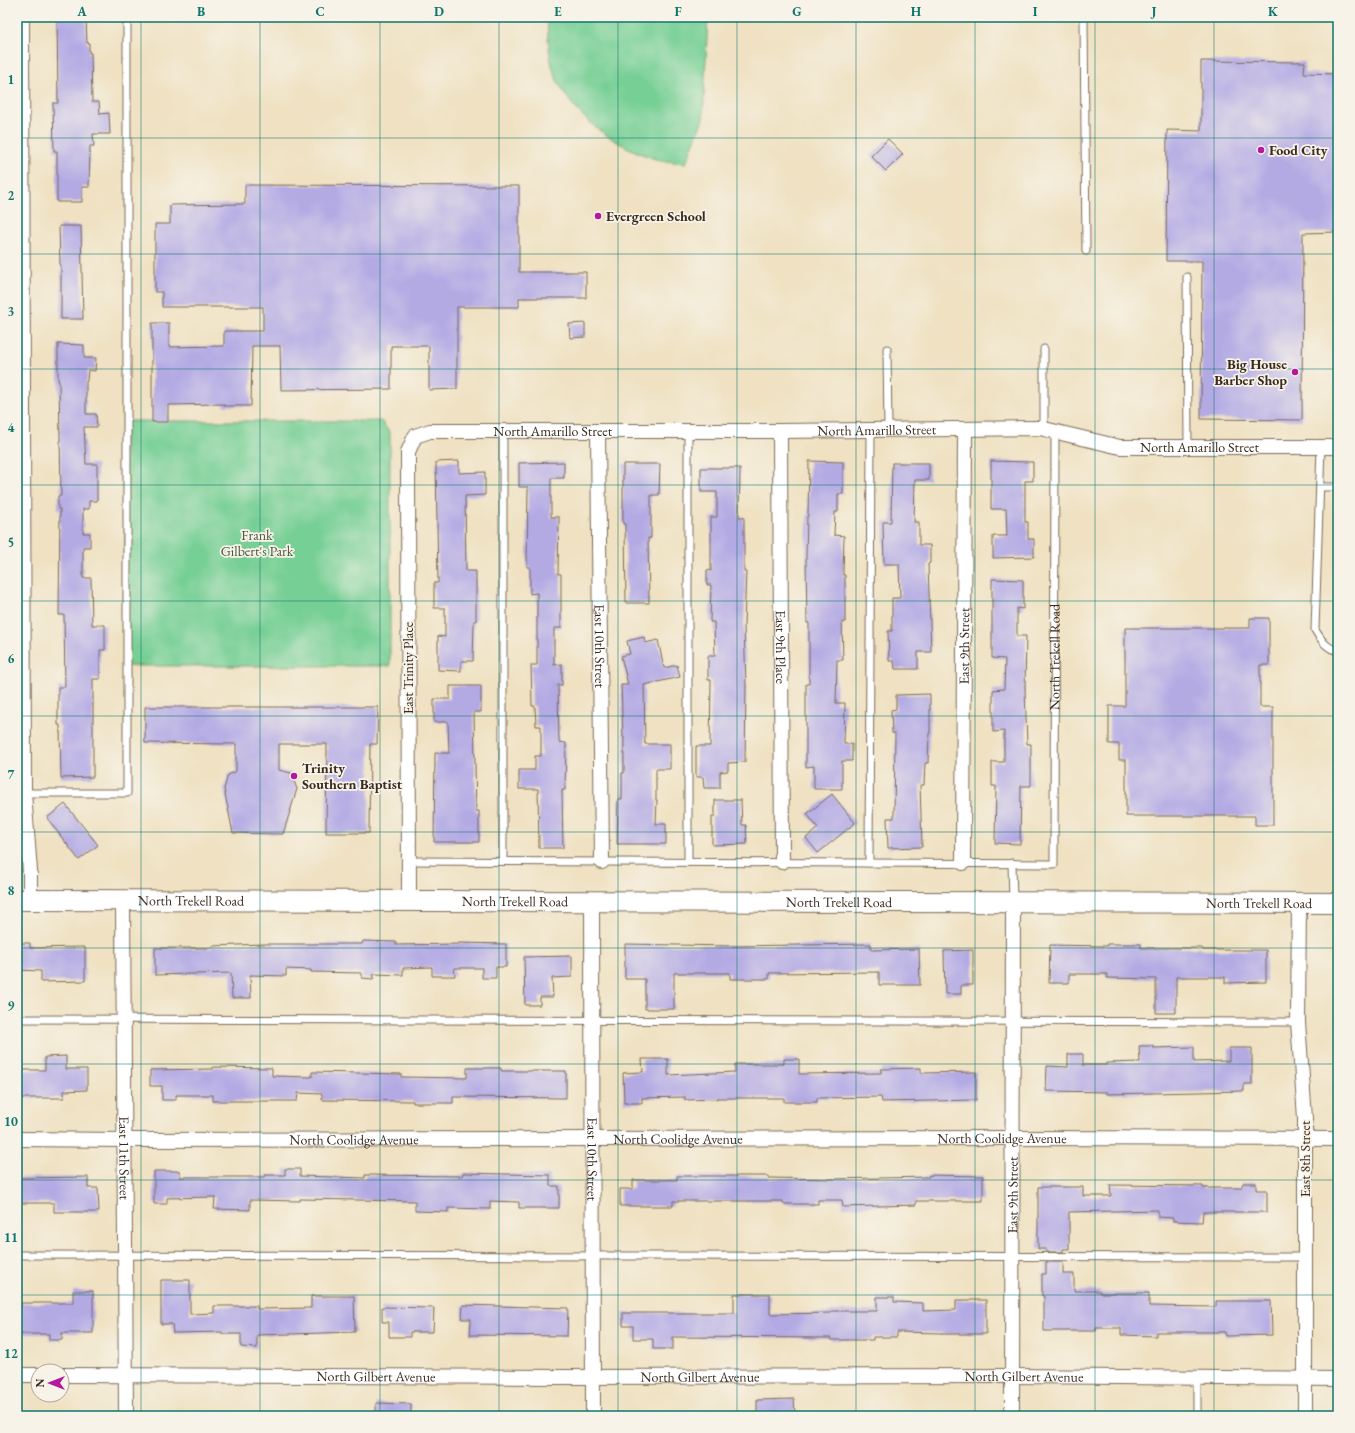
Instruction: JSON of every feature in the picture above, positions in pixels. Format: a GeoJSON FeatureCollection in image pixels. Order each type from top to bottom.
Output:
{"type":"FeatureCollection","features":[{"type":"Feature","properties":{"kind":"main road","name":"North Trekell Road"},"geometry":{"type":"LineString","coordinates":[[24,900],[1338,903]]}},
{"type":"Feature","properties":{"kind":"street"},"geometry":{"type":"LineString","coordinates":[[22,17],[21,793],[30,871],[24,900]]}},
{"type":"Feature","properties":{"kind":"street","name":"North Amarillo Street"},"geometry":{"type":"LineString","coordinates":[[415,436],[430,431],[503,430],[780,431],[965,429],[1049,431],[1120,447],[1338,447]]}},
{"type":"Feature","properties":{"kind":"street","name":"East 9th Street"},"geometry":{"type":"LineString","coordinates":[[963,863],[965,429]]}},
{"type":"Feature","properties":{"kind":"street","name":"East 10th Street"},"geometry":{"type":"LineString","coordinates":[[598,431],[602,862]]}},
{"type":"Feature","properties":{"kind":"street","name":"East 9th Place"},"geometry":{"type":"LineString","coordinates":[[780,431],[782,862]]}},
{"type":"Feature","properties":{"kind":"street","name":"East Trinity Place"},"geometry":{"type":"LineString","coordinates":[[409,901],[408,452],[415,436]]}},
{"type":"Feature","properties":{"kind":"street","name":"East 11th Street"},"geometry":{"type":"LineString","coordinates":[[123,900],[127,1375],[126,1416]]}},
{"type":"Feature","properties":{"kind":"street","name":"East 10th Street"},"geometry":{"type":"LineString","coordinates":[[592,901],[593,1416]]}},
{"type":"Feature","properties":{"kind":"street","name":"East 9th Street"},"geometry":{"type":"LineString","coordinates":[[1012,1416],[1013,902]]}},
{"type":"Feature","properties":{"kind":"street","name":"East 8th Street"},"geometry":{"type":"LineString","coordinates":[[1299,903],[1298,1022],[1305,1118],[1305,1416]]}},
{"type":"Feature","properties":{"kind":"street","name":"North Coolidge Avenue"},"geometry":{"type":"LineString","coordinates":[[17,1139],[1338,1139]]}},
{"type":"Feature","properties":{"kind":"street"},"geometry":{"type":"LineString","coordinates":[[17,1375],[30,1375]]}},
{"type":"Feature","properties":{"kind":"street","name":"North Gilbert Avenue"},"geometry":{"type":"LineString","coordinates":[[70,1375],[593,1377],[1012,1376],[1338,1379]]}},
{"type":"Feature","properties":{"kind":"lane"},"geometry":{"type":"LineString","coordinates":[[21,793],[127,793],[126,17]]}},
{"type":"Feature","properties":{"kind":"lane"},"geometry":{"type":"LineString","coordinates":[[1084,17],[1086,251]]}},
{"type":"Feature","properties":{"kind":"lane"},"geometry":{"type":"LineString","coordinates":[[1187,276],[1188,447]]}},
{"type":"Feature","properties":{"kind":"lane"},"geometry":{"type":"LineString","coordinates":[[888,349],[888,430]]}},
{"type":"Feature","properties":{"kind":"lane"},"geometry":{"type":"LineString","coordinates":[[1044,349],[1049,431]]}},
{"type":"Feature","properties":{"kind":"lane"},"geometry":{"type":"LineString","coordinates":[[503,430],[503,861]]}},
{"type":"Feature","properties":{"kind":"lane"},"geometry":{"type":"LineString","coordinates":[[869,863],[871,430]]}},
{"type":"Feature","properties":{"kind":"lane"},"geometry":{"type":"LineString","coordinates":[[688,431],[688,862]]}},
{"type":"Feature","properties":{"kind":"lane","name":"North Trekell Road"},"geometry":{"type":"LineString","coordinates":[[408,861],[1054,864],[1049,431]]}},
{"type":"Feature","properties":{"kind":"lane"},"geometry":{"type":"LineString","coordinates":[[1321,447],[1315,630],[1322,642],[1335,650],[1338,650]]}},
{"type":"Feature","properties":{"kind":"lane"},"geometry":{"type":"LineString","coordinates":[[1320,486],[1338,486]]}},
{"type":"Feature","properties":{"kind":"lane"},"geometry":{"type":"LineString","coordinates":[[1012,863],[1013,902]]}},
{"type":"Feature","properties":{"kind":"lane"},"geometry":{"type":"LineString","coordinates":[[17,1019],[1013,1020],[1298,1022]]}},
{"type":"Feature","properties":{"kind":"lane"},"geometry":{"type":"LineString","coordinates":[[17,1255],[1305,1257]]}},
{"type":"Feature","properties":{"kind":"lane"},"geometry":{"type":"LineString","coordinates":[[1197,1378],[1197,1416]]}},
{"type":"Feature","properties":{"kind":"green space"},"geometry":{"type":"Polygon","coordinates":[[[547,17],[708,17],[703,119],[686,163],[659,160],[628,148],[613,140],[586,119],[565,94],[554,73],[549,49],[547,17]]]}},
{"type":"Feature","properties":{"kind":"green space","name":"Frank Gilbert's Park"},"geometry":{"type":"Polygon","coordinates":[[[124,421],[381,421],[390,433],[390,666],[126,666],[124,421]]]}},
{"type":"Feature","properties":{"kind":"building"},"geometry":{"type":"Polygon","coordinates":[[[57,17],[86,17],[87,43],[89,43],[89,53],[91,53],[92,102],[99,102],[100,114],[109,113],[110,134],[93,134],[94,146],[90,146],[89,187],[82,187],[82,202],[57,202],[57,151],[54,151],[53,103],[58,103],[57,17]]]}},
{"type":"Feature","properties":{"kind":"building"},"geometry":{"type":"Polygon","coordinates":[[[1201,61],[1305,62],[1304,73],[1338,74],[1338,232],[1303,233],[1302,420],[1201,419],[1202,261],[1166,261],[1167,130],[1201,131],[1201,61]]]}},
{"type":"Feature","properties":{"kind":"building"},"geometry":{"type":"Polygon","coordinates":[[[888,139],[903,154],[886,171],[871,156],[888,139]]]}},
{"type":"Feature","properties":{"kind":"building"},"geometry":{"type":"Polygon","coordinates":[[[245,185],[519,186],[519,272],[586,272],[586,298],[519,298],[519,307],[457,307],[457,389],[429,390],[429,346],[391,346],[391,389],[281,390],[280,346],[252,346],[251,406],[224,406],[224,404],[168,405],[168,422],[152,422],[152,323],[169,323],[169,347],[224,346],[224,331],[263,331],[263,307],[162,307],[162,292],[155,292],[155,224],[170,224],[170,205],[245,204],[245,185]]]}},
{"type":"Feature","properties":{"kind":"building"},"geometry":{"type":"Polygon","coordinates":[[[59,226],[81,226],[83,319],[61,319],[59,226]]]}},
{"type":"Feature","properties":{"kind":"building"},"geometry":{"type":"Polygon","coordinates":[[[585,323],[585,337],[570,338],[569,324],[585,323]]]}},
{"type":"Feature","properties":{"kind":"building"},"geometry":{"type":"Polygon","coordinates":[[[58,344],[84,345],[84,358],[96,358],[95,371],[88,370],[86,381],[86,414],[96,414],[97,427],[84,427],[86,464],[97,464],[97,501],[89,501],[89,509],[83,509],[83,533],[90,533],[90,547],[83,547],[83,578],[91,578],[92,625],[105,625],[105,650],[100,650],[100,679],[93,679],[93,777],[61,778],[60,725],[58,725],[58,687],[65,687],[64,615],[59,615],[60,509],[58,509],[58,496],[61,496],[58,344]]]}},
{"type":"Feature","properties":{"kind":"building"},"geometry":{"type":"Polygon","coordinates":[[[459,461],[459,473],[485,472],[485,495],[465,496],[466,571],[476,571],[476,621],[474,621],[473,661],[461,661],[461,671],[438,670],[438,636],[445,637],[445,608],[434,608],[434,583],[438,583],[436,462],[459,461]]]}},
{"type":"Feature","properties":{"kind":"building"},"geometry":{"type":"Polygon","coordinates":[[[809,461],[843,462],[843,494],[838,494],[838,512],[835,512],[834,535],[844,536],[843,575],[845,575],[845,622],[842,622],[843,660],[837,660],[836,703],[845,703],[844,744],[852,744],[852,761],[842,761],[842,789],[814,789],[814,766],[806,767],[806,684],[809,684],[809,623],[807,623],[806,557],[809,461]]]}},
{"type":"Feature","properties":{"kind":"building"},"geometry":{"type":"Polygon","coordinates":[[[991,461],[1033,462],[1033,481],[1025,481],[1025,522],[1028,522],[1028,539],[1034,539],[1034,557],[993,558],[993,536],[1007,536],[1006,509],[991,509],[991,461]]]}},
{"type":"Feature","properties":{"kind":"building"},"geometry":{"type":"Polygon","coordinates":[[[564,462],[564,478],[551,478],[551,517],[559,517],[558,574],[561,574],[561,628],[554,628],[554,665],[562,664],[562,685],[558,685],[559,742],[566,743],[565,790],[562,790],[563,848],[539,848],[538,789],[519,789],[519,770],[535,770],[535,756],[541,756],[541,726],[536,726],[535,706],[532,706],[531,665],[537,665],[537,593],[530,594],[530,567],[527,567],[528,487],[519,487],[519,463],[564,462]]]}},
{"type":"Feature","properties":{"kind":"building"},"geometry":{"type":"Polygon","coordinates":[[[892,463],[929,463],[929,480],[915,480],[914,522],[919,522],[919,545],[930,545],[930,563],[928,564],[931,652],[918,652],[918,669],[895,669],[894,661],[889,661],[888,631],[892,631],[892,598],[900,598],[899,564],[884,564],[883,522],[891,522],[892,463]]]}},
{"type":"Feature","properties":{"kind":"building"},"geometry":{"type":"Polygon","coordinates":[[[623,464],[660,464],[659,495],[651,495],[651,538],[648,538],[649,603],[626,603],[625,524],[623,524],[623,464]]]}},
{"type":"Feature","properties":{"kind":"building"},"geometry":{"type":"Polygon","coordinates":[[[701,468],[740,468],[739,517],[744,517],[744,572],[746,572],[744,625],[746,686],[745,762],[728,763],[728,771],[720,772],[720,788],[704,788],[703,777],[696,777],[696,746],[710,746],[711,680],[708,680],[708,656],[715,656],[714,622],[710,622],[711,585],[707,585],[707,570],[711,571],[711,517],[717,517],[717,492],[701,492],[701,468]]]}},
{"type":"Feature","properties":{"kind":"building"},"geometry":{"type":"Polygon","coordinates":[[[992,579],[1023,580],[1023,609],[1017,608],[1017,636],[1026,636],[1025,689],[1027,744],[1031,744],[1031,786],[1021,786],[1020,844],[995,843],[996,786],[992,786],[992,762],[1004,762],[1004,731],[993,732],[993,690],[1004,689],[1005,659],[992,658],[992,579]]]}},
{"type":"Feature","properties":{"kind":"building"},"geometry":{"type":"Polygon","coordinates":[[[1250,618],[1269,618],[1269,665],[1260,665],[1260,707],[1273,707],[1273,825],[1255,825],[1255,816],[1126,816],[1126,760],[1119,760],[1119,744],[1109,744],[1109,706],[1125,706],[1125,628],[1250,628],[1250,618]]]}},
{"type":"Feature","properties":{"kind":"building"},"geometry":{"type":"Polygon","coordinates":[[[644,637],[645,643],[658,640],[664,668],[677,665],[680,677],[644,685],[645,744],[670,744],[670,769],[656,769],[656,824],[666,824],[666,844],[617,844],[618,799],[622,799],[622,773],[624,773],[624,737],[621,685],[628,685],[621,656],[630,654],[627,641],[644,637]]]}},
{"type":"Feature","properties":{"kind":"building"},"geometry":{"type":"Polygon","coordinates":[[[450,686],[481,686],[481,712],[474,712],[476,811],[479,811],[479,842],[434,842],[435,753],[449,753],[448,722],[434,722],[434,699],[450,699],[450,686]]]}},
{"type":"Feature","properties":{"kind":"building"},"geometry":{"type":"Polygon","coordinates":[[[930,694],[928,763],[925,763],[924,785],[920,785],[922,847],[888,848],[887,818],[894,818],[895,733],[892,733],[891,710],[896,709],[896,695],[930,694]]]}},
{"type":"Feature","properties":{"kind":"building"},"geometry":{"type":"Polygon","coordinates":[[[145,707],[378,707],[377,744],[370,744],[369,833],[326,833],[327,744],[279,744],[279,770],[291,773],[297,789],[283,834],[233,833],[224,789],[228,775],[236,771],[236,744],[145,743],[145,707]]]}},
{"type":"Feature","properties":{"kind":"building"},"geometry":{"type":"Polygon","coordinates":[[[832,794],[855,823],[818,853],[806,838],[818,828],[807,814],[832,794]]]}},
{"type":"Feature","properties":{"kind":"building"},"geometry":{"type":"Polygon","coordinates":[[[715,800],[741,800],[742,825],[746,825],[747,844],[712,845],[712,816],[715,816],[715,800]]]}},
{"type":"Feature","properties":{"kind":"building"},"geometry":{"type":"Polygon","coordinates":[[[65,804],[98,845],[79,860],[47,818],[65,804]]]}},
{"type":"Feature","properties":{"kind":"building"},"geometry":{"type":"Polygon","coordinates":[[[363,941],[396,942],[396,945],[459,943],[506,944],[506,967],[496,967],[496,978],[482,978],[482,968],[454,968],[455,976],[432,976],[432,967],[403,968],[403,975],[374,974],[373,979],[362,978],[362,973],[311,972],[311,970],[286,969],[286,976],[250,975],[251,998],[232,998],[231,973],[155,975],[155,948],[212,948],[212,946],[263,944],[362,944],[363,941]]]}},
{"type":"Feature","properties":{"kind":"building"},"geometry":{"type":"Polygon","coordinates":[[[17,943],[30,943],[30,948],[85,947],[85,981],[41,982],[41,971],[17,970],[17,943]]]}},
{"type":"Feature","properties":{"kind":"building"},"geometry":{"type":"Polygon","coordinates":[[[625,944],[730,946],[871,944],[871,950],[919,949],[920,985],[879,985],[879,972],[769,973],[769,979],[730,979],[730,973],[674,973],[674,1009],[645,1009],[645,979],[625,979],[625,944]]]}},
{"type":"Feature","properties":{"kind":"building"},"geometry":{"type":"Polygon","coordinates":[[[1107,944],[1141,944],[1141,948],[1266,950],[1266,982],[1225,983],[1225,977],[1176,977],[1176,1013],[1156,1013],[1156,979],[1107,978],[1107,974],[1069,974],[1069,983],[1049,983],[1050,945],[1107,946],[1107,944]]]}},
{"type":"Feature","properties":{"kind":"building"},"geometry":{"type":"Polygon","coordinates":[[[973,950],[973,985],[961,985],[961,994],[945,994],[944,951],[973,950]]]}},
{"type":"Feature","properties":{"kind":"building"},"geometry":{"type":"Polygon","coordinates":[[[572,956],[572,977],[552,978],[553,997],[540,997],[540,1005],[525,1005],[524,957],[572,956]]]}},
{"type":"Feature","properties":{"kind":"building"},"geometry":{"type":"Polygon","coordinates":[[[1139,1046],[1153,1046],[1153,1048],[1194,1047],[1194,1062],[1229,1061],[1229,1048],[1252,1048],[1252,1084],[1244,1084],[1244,1091],[1107,1094],[1107,1092],[1046,1091],[1047,1066],[1068,1067],[1068,1054],[1083,1054],[1083,1065],[1106,1065],[1106,1063],[1140,1062],[1139,1046]]]}},
{"type":"Feature","properties":{"kind":"building"},"geometry":{"type":"Polygon","coordinates":[[[66,1056],[66,1069],[87,1069],[87,1090],[64,1091],[64,1098],[17,1098],[17,1070],[45,1070],[45,1057],[66,1056]]]}},
{"type":"Feature","properties":{"kind":"building"},"geometry":{"type":"Polygon","coordinates":[[[642,1059],[668,1059],[668,1075],[735,1072],[735,1064],[784,1064],[784,1059],[799,1059],[799,1074],[881,1073],[881,1069],[921,1068],[921,1073],[976,1072],[976,1100],[882,1102],[881,1097],[817,1098],[817,1102],[784,1102],[784,1098],[717,1098],[685,1100],[685,1097],[642,1098],[642,1103],[624,1103],[623,1073],[643,1072],[642,1059]]]}},
{"type":"Feature","properties":{"kind":"building"},"geometry":{"type":"Polygon","coordinates":[[[213,1067],[272,1068],[272,1076],[312,1077],[312,1072],[401,1074],[401,1077],[467,1078],[467,1068],[501,1068],[501,1071],[566,1071],[566,1098],[453,1097],[453,1103],[413,1103],[413,1101],[322,1100],[322,1094],[298,1093],[297,1101],[213,1101],[213,1095],[176,1095],[176,1100],[162,1100],[162,1086],[150,1086],[150,1070],[213,1069],[213,1067]]]}},
{"type":"Feature","properties":{"kind":"building"},"geometry":{"type":"Polygon","coordinates":[[[285,1169],[300,1169],[300,1176],[365,1178],[365,1175],[462,1176],[463,1173],[550,1175],[550,1186],[559,1186],[559,1208],[519,1208],[519,1202],[490,1201],[490,1209],[448,1208],[448,1212],[415,1211],[415,1201],[300,1199],[300,1201],[250,1200],[250,1210],[214,1209],[215,1197],[167,1198],[167,1204],[154,1204],[154,1171],[180,1171],[180,1177],[265,1177],[265,1175],[285,1175],[285,1169]]]}},
{"type":"Feature","properties":{"kind":"building"},"geometry":{"type":"Polygon","coordinates":[[[929,1175],[983,1176],[983,1201],[916,1201],[916,1205],[843,1207],[842,1200],[818,1200],[818,1204],[783,1204],[783,1201],[673,1201],[673,1206],[620,1206],[620,1189],[633,1189],[633,1180],[677,1180],[677,1176],[769,1176],[769,1178],[830,1179],[929,1177],[929,1175]]]}},
{"type":"Feature","properties":{"kind":"building"},"geometry":{"type":"Polygon","coordinates":[[[88,1177],[88,1188],[98,1188],[99,1212],[54,1212],[54,1203],[17,1203],[17,1178],[88,1177]]]}},
{"type":"Feature","properties":{"kind":"building"},"geometry":{"type":"Polygon","coordinates":[[[1243,1183],[1256,1183],[1256,1190],[1267,1190],[1267,1212],[1203,1212],[1202,1222],[1173,1221],[1173,1218],[1158,1217],[1158,1210],[1069,1212],[1069,1249],[1063,1249],[1063,1252],[1046,1252],[1046,1249],[1038,1249],[1038,1187],[1083,1187],[1083,1196],[1111,1196],[1110,1185],[1241,1188],[1243,1183]]]}},
{"type":"Feature","properties":{"kind":"building"},"geometry":{"type":"Polygon","coordinates":[[[1046,1262],[1063,1262],[1063,1274],[1074,1274],[1074,1291],[1100,1291],[1100,1293],[1149,1293],[1149,1306],[1216,1307],[1216,1301],[1271,1301],[1272,1335],[1225,1336],[1225,1332],[1156,1332],[1156,1336],[1121,1335],[1121,1328],[1096,1328],[1096,1331],[1044,1331],[1044,1296],[1042,1296],[1042,1274],[1046,1274],[1046,1262]]]}},
{"type":"Feature","properties":{"kind":"building"},"geometry":{"type":"Polygon","coordinates":[[[161,1280],[190,1280],[190,1314],[214,1313],[214,1306],[257,1306],[257,1309],[311,1308],[311,1296],[354,1296],[355,1332],[257,1335],[257,1348],[241,1347],[241,1334],[222,1334],[222,1332],[173,1333],[172,1324],[161,1324],[161,1280]]]}},
{"type":"Feature","properties":{"kind":"building"},"geometry":{"type":"Polygon","coordinates":[[[73,1291],[93,1291],[93,1333],[62,1333],[62,1340],[49,1340],[49,1334],[17,1334],[17,1308],[21,1308],[21,1303],[73,1303],[73,1291]]]}},
{"type":"Feature","properties":{"kind":"building"},"geometry":{"type":"Polygon","coordinates":[[[734,1294],[770,1294],[770,1314],[831,1313],[831,1311],[877,1311],[877,1297],[894,1297],[894,1302],[923,1303],[923,1311],[956,1310],[956,1300],[986,1300],[986,1334],[897,1332],[897,1337],[873,1337],[873,1340],[831,1340],[831,1338],[673,1337],[673,1349],[653,1349],[653,1339],[633,1339],[633,1326],[623,1326],[623,1313],[734,1313],[734,1294]]]}},
{"type":"Feature","properties":{"kind":"building"},"geometry":{"type":"Polygon","coordinates":[[[463,1305],[568,1308],[567,1336],[470,1335],[471,1319],[462,1319],[463,1305]]]}},
{"type":"Feature","properties":{"kind":"building"},"geometry":{"type":"Polygon","coordinates":[[[382,1307],[434,1308],[433,1332],[410,1332],[410,1337],[389,1337],[389,1322],[382,1322],[382,1307]]]}},
{"type":"Feature","properties":{"kind":"building"},"geometry":{"type":"Polygon","coordinates":[[[794,1399],[795,1416],[757,1416],[757,1400],[794,1399]]]}},
{"type":"Feature","properties":{"kind":"building"},"geometry":{"type":"Polygon","coordinates":[[[376,1403],[411,1404],[411,1416],[376,1416],[376,1403]]]}},
{"type":"Feature","properties":{"kind":"place","name":"Food City"},"geometry":{"type":"Point","coordinates":[1261,150]}},
{"type":"Feature","properties":{"kind":"place","name":"Evergreen School"},"geometry":{"type":"Point","coordinates":[598,216]}},
{"type":"Feature","properties":{"kind":"place","name":"Big House Barber Shop"},"geometry":{"type":"Point","coordinates":[1295,372]}},
{"type":"Feature","properties":{"kind":"place","name":"Trinity Southern Baptist"},"geometry":{"type":"Point","coordinates":[294,776]}}]}
